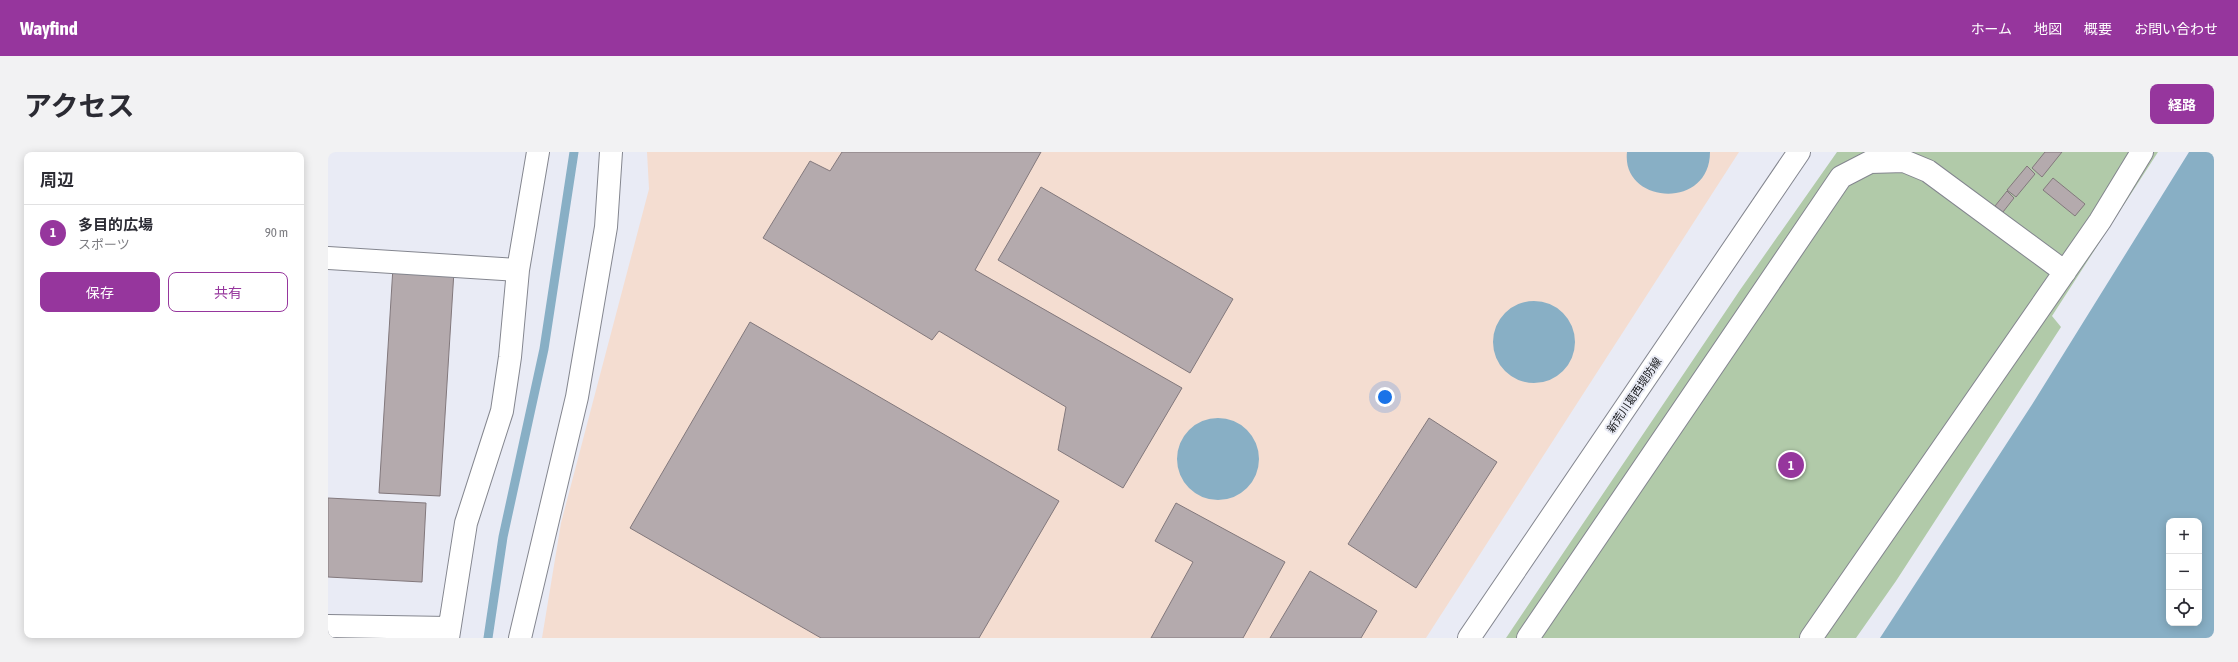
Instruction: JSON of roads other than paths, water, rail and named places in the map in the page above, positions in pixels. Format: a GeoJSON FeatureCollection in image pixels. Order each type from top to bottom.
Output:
{"type":"FeatureCollection","features":[{"type":"Feature","properties":{"kind":"street"},"geometry":{"type":"LineString","coordinates":[[328,626],[448,633],[466,523],[502,411],[510,357],[518,270],[538,152]]}},
{"type":"Feature","properties":{"kind":"street"},"geometry":{"type":"LineString","coordinates":[[520,638],[577,397],[606,227],[611,152]]}},
{"type":"Feature","properties":{"kind":"street","name":"新荒川葛西堤防線"},"geometry":{"type":"LineString","coordinates":[[1470,638],[1799,152]]}},
{"type":"Feature","properties":{"kind":"street"},"geometry":{"type":"LineString","coordinates":[[1812,638],[2100,221],[2142,152]]}},
{"type":"Feature","properties":{"kind":"street"},"geometry":{"type":"LineString","coordinates":[[1528,638],[1841,177],[1870,162],[1904,161],[1928,171],[2065,272]]}},
{"type":"Feature","properties":{"kind":"street"},"geometry":{"type":"LineString","coordinates":[[328,258],[518,270]]}},
{"type":"Feature","properties":{"kind":"water"},"geometry":{"type":"Polygon","coordinates":[[[1627,152],[1710,152],[1706,171],[1696,184],[1682,192],[1666,194],[1651,190],[1637,182],[1629,169],[1627,152]]]}},
{"type":"Feature","properties":{"kind":"water"},"geometry":{"type":"Polygon","coordinates":[[[2189,152],[2214,152],[2214,638],[1880,638],[2033,403],[2189,152]]]}},
{"type":"Feature","properties":{"kind":"water"},"geometry":{"type":"Polygon","coordinates":[[[1526,301],[1542,301],[1557,308],[1568,319],[1575,334],[1575,350],[1572,358],[1563,371],[1550,380],[1542,383],[1526,383],[1511,376],[1500,365],[1493,350],[1493,334],[1500,319],[1511,308],[1526,301]]]}},
{"type":"Feature","properties":{"kind":"water"},"geometry":{"type":"Polygon","coordinates":[[[1210,418],[1226,418],[1241,425],[1252,436],[1259,451],[1259,467],[1256,475],[1247,488],[1234,497],[1226,500],[1210,500],[1195,493],[1184,482],[1177,467],[1177,451],[1184,436],[1195,425],[1210,418]]]}},
{"type":"Feature","properties":{"kind":"waterway"},"geometry":{"type":"LineString","coordinates":[[488,638],[503,537],[544,349],[574,152]]}},
{"type":"Feature","properties":{"kind":"place","name":"多目的広場"},"geometry":{"type":"Point","coordinates":[1791,465]}}]}
